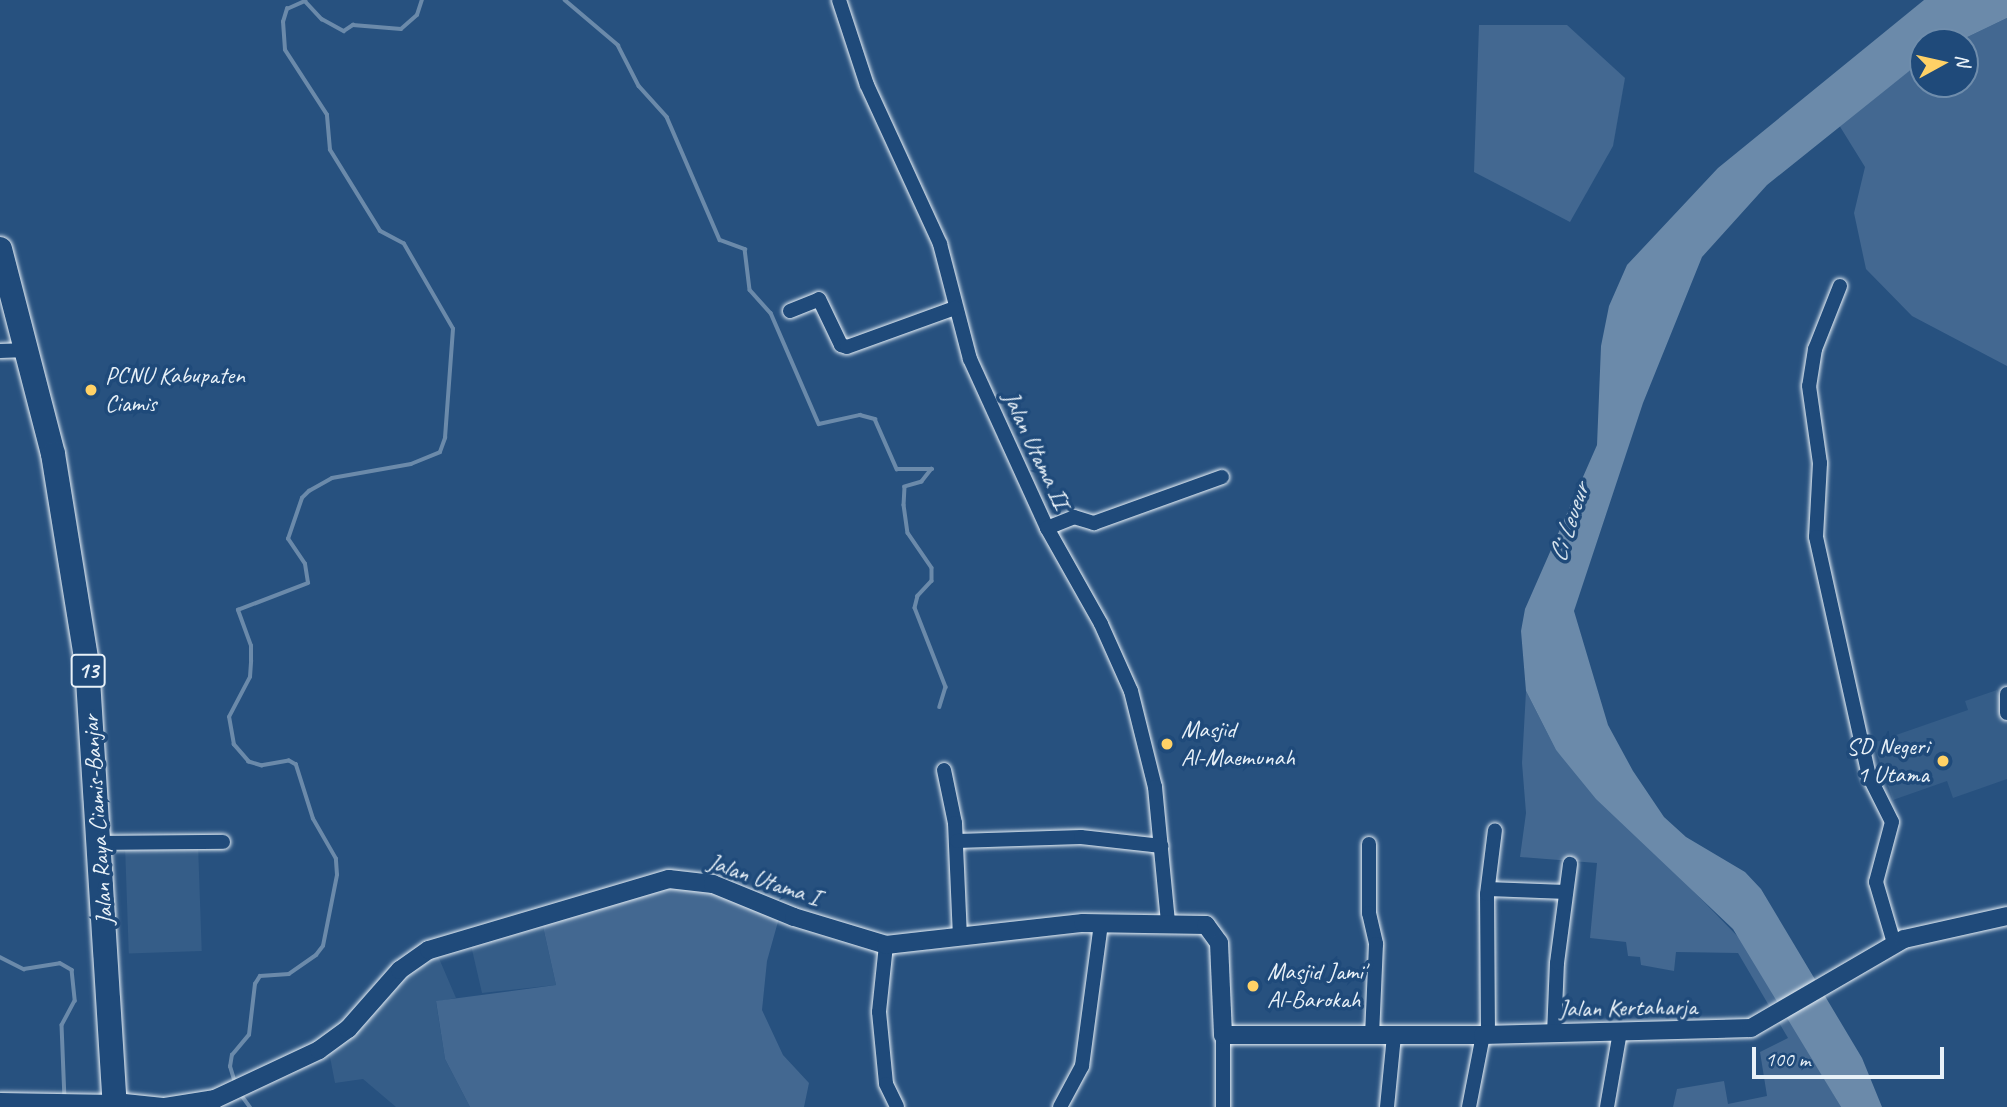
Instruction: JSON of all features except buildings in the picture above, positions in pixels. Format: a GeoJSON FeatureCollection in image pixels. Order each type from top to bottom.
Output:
{"type":"FeatureCollection","features":[{"type":"Feature","properties":{"kind":"highway","name":"Jalan Raya Ciamis-Banjar"},"geometry":{"type":"LineString","coordinates":[[0,248],[27,349],[71,547],[87,664],[115,1105]]}},
{"type":"Feature","properties":{"kind":"street","name":"Jalan Utama II"},"geometry":{"type":"LineString","coordinates":[[839,0],[867,85],[940,244],[970,359],[1049,527],[1101,624],[1131,691],[1152,771],[1168,923]]}},
{"type":"Feature","properties":{"kind":"street"},"geometry":{"type":"LineString","coordinates":[[1840,286],[1811,367],[1810,402],[1820,463],[1816,537],[1869,776],[1892,822],[1876,882],[1894,943]]}},
{"type":"Feature","properties":{"kind":"street"},"geometry":{"type":"LineString","coordinates":[[790,311],[819,299],[841,345],[847,347],[955,308]]}},
{"type":"Feature","properties":{"kind":"street"},"geometry":{"type":"LineString","coordinates":[[0,351],[27,349]]}},
{"type":"Feature","properties":{"kind":"street"},"geometry":{"type":"LineString","coordinates":[[1049,527],[1072,517],[1094,523],[1222,477]]}},
{"type":"Feature","properties":{"kind":"street"},"geometry":{"type":"LineString","coordinates":[[2007,694],[2007,713]]}},
{"type":"Feature","properties":{"kind":"street"},"geometry":{"type":"LineString","coordinates":[[944,770],[957,841],[960,937]]}},
{"type":"Feature","properties":{"kind":"street"},"geometry":{"type":"LineString","coordinates":[[1469,1107],[1485,1035],[1488,889],[1495,830]]}},
{"type":"Feature","properties":{"kind":"street"},"geometry":{"type":"LineString","coordinates":[[957,841],[1081,837],[1161,846]]}},
{"type":"Feature","properties":{"kind":"street"},"geometry":{"type":"LineString","coordinates":[[100,843],[223,842]]}},
{"type":"Feature","properties":{"kind":"street"},"geometry":{"type":"LineString","coordinates":[[1369,844],[1369,913],[1376,944],[1372,1036]]}},
{"type":"Feature","properties":{"kind":"street"},"geometry":{"type":"LineString","coordinates":[[1554,1034],[1570,864]]}},
{"type":"Feature","properties":{"kind":"street","name":"Jalan Utama I"},"geometry":{"type":"LineString","coordinates":[[115,1105],[164,1107],[234,1092],[337,1038],[400,970],[429,950],[653,881],[683,878],[713,884],[794,917],[886,945],[1101,923],[1206,925],[1218,937],[1223,1035]]}},
{"type":"Feature","properties":{"kind":"street"},"geometry":{"type":"LineString","coordinates":[[1488,889],[1566,892]]}},
{"type":"Feature","properties":{"kind":"street","name":"Jalan Kertaharja"},"geometry":{"type":"LineString","coordinates":[[1223,1035],[1394,1036],[1726,1031],[1765,1023],[1846,976],[1894,943],[2007,916]]}},
{"type":"Feature","properties":{"kind":"street"},"geometry":{"type":"LineString","coordinates":[[1060,1107],[1083,1066],[1101,923]]}},
{"type":"Feature","properties":{"kind":"street"},"geometry":{"type":"LineString","coordinates":[[886,945],[878,1012],[886,1084],[897,1107]]}},
{"type":"Feature","properties":{"kind":"street"},"geometry":{"type":"LineString","coordinates":[[1606,1107],[1620,1032]]}},
{"type":"Feature","properties":{"kind":"street"},"geometry":{"type":"LineString","coordinates":[[1223,1035],[1223,1107]]}},
{"type":"Feature","properties":{"kind":"street"},"geometry":{"type":"LineString","coordinates":[[1387,1107],[1394,1036]]}},
{"type":"Feature","properties":{"kind":"street"},"geometry":{"type":"LineString","coordinates":[[0,1100],[115,1105]]}},
{"type":"Feature","properties":{"kind":"shaded area"},"geometry":{"type":"Polygon","coordinates":[[[2007,18],[2007,366],[1912,316],[1866,269],[1854,213],[1865,167],[1839,125],[1909,71],[1909,98],[1979,98],[1979,31],[2007,18]]]}},
{"type":"Feature","properties":{"kind":"shaded area"},"geometry":{"type":"Polygon","coordinates":[[[1479,25],[1567,25],[1625,78],[1613,146],[1570,222],[1474,172],[1479,25]]]}},
{"type":"Feature","properties":{"kind":"shaded area","name":"SD Negeri 1 Utama"},"geometry":{"type":"Polygon","coordinates":[[[1997,690],[2007,721],[2007,779],[1953,798],[1947,781],[1893,800],[1873,743],[1968,710],[1965,701],[1997,690]]]}},
{"type":"Feature","properties":{"kind":"shaded area"},"geometry":{"type":"Polygon","coordinates":[[[1526,691],[1556,750],[1747,946],[1841,1107],[1673,1107],[1677,1089],[1724,1081],[1728,1104],[1767,1096],[1760,1052],[1788,1038],[1738,953],[1676,952],[1674,971],[1641,965],[1640,957],[1628,956],[1626,942],[1590,938],[1597,863],[1520,857],[1526,813],[1522,763],[1526,691]]]}},
{"type":"Feature","properties":{"kind":"shaded area"},"geometry":{"type":"Polygon","coordinates":[[[198,844],[202,951],[129,953],[125,847],[198,844]]]}},
{"type":"Feature","properties":{"kind":"shaded area"},"geometry":{"type":"Polygon","coordinates":[[[670,887],[710,890],[779,918],[767,961],[762,1010],[783,1055],[809,1083],[804,1107],[470,1107],[445,1059],[436,1001],[556,985],[542,922],[670,887]]]}},
{"type":"Feature","properties":{"kind":"shaded area"},"geometry":{"type":"Polygon","coordinates":[[[542,922],[556,985],[482,993],[470,941],[542,922]]]}},
{"type":"Feature","properties":{"kind":"shaded area"},"geometry":{"type":"Polygon","coordinates":[[[438,956],[456,998],[436,1002],[445,1059],[470,1107],[396,1107],[363,1079],[335,1083],[329,1052],[351,1038],[409,974],[438,956]]]}},
{"type":"Feature","properties":{"kind":"water","name":"Ci Leueur"},"geometry":{"type":"Polygon","coordinates":[[[1924,0],[2007,0],[2007,18],[1979,31],[1979,28],[1909,28],[1909,71],[1767,185],[1702,257],[1643,403],[1574,611],[1608,725],[1633,771],[1664,817],[1686,837],[1745,872],[1761,889],[1862,1058],[1882,1107],[1841,1107],[1733,929],[1596,799],[1556,750],[1526,691],[1521,631],[1525,609],[1597,445],[1601,346],[1609,306],[1627,265],[1718,168],[1924,0]]]}},
{"type":"Feature","properties":{"kind":"waterway"},"geometry":{"type":"LineString","coordinates":[[235,1083],[230,1067],[232,1055],[249,1035],[255,984],[260,976],[289,974],[316,955],[323,946],[337,875],[336,859],[313,819],[296,765],[289,761],[262,766],[249,762],[234,745],[229,717],[250,677],[251,661],[251,646],[238,610],[308,583],[305,564],[288,539],[302,498],[309,491],[332,478],[411,464],[440,452],[445,438],[453,329],[404,244],[380,231],[330,150],[327,115],[285,50],[283,22],[287,9],[305,1],[322,19],[344,31],[353,25],[401,29],[417,15],[422,0]]}},
{"type":"Feature","properties":{"kind":"waterway"},"geometry":{"type":"LineString","coordinates":[[565,0],[618,45],[639,86],[667,117],[720,240],[745,249],[750,290],[771,313],[819,424],[860,415],[875,419],[897,469],[932,469],[922,482],[905,487],[904,505],[908,533],[932,568],[932,581],[918,596],[915,608],[946,687],[940,707]]}},
{"type":"Feature","properties":{"kind":"waterway"},"geometry":{"type":"LineString","coordinates":[[0,957],[24,969],[60,963],[72,970],[75,1001],[62,1025],[65,1099]]}},
{"type":"Feature","properties":{"kind":"waterway"},"geometry":{"type":"LineString","coordinates":[[240,1093],[250,1107]]}},
{"type":"Feature","properties":{"kind":"place","name":"PCNU Kabupaten Ciamis"},"geometry":{"type":"Point","coordinates":[91,390]}},
{"type":"Feature","properties":{"kind":"place","name":"Masjid Al-Maemunah"},"geometry":{"type":"Point","coordinates":[1167,744]}},
{"type":"Feature","properties":{"kind":"place","name":"SD Negeri 1 Utama"},"geometry":{"type":"Point","coordinates":[1943,761]}},
{"type":"Feature","properties":{"kind":"place","name":"Masjid Jami' Al-Barokah"},"geometry":{"type":"Point","coordinates":[1253,986]}}]}
